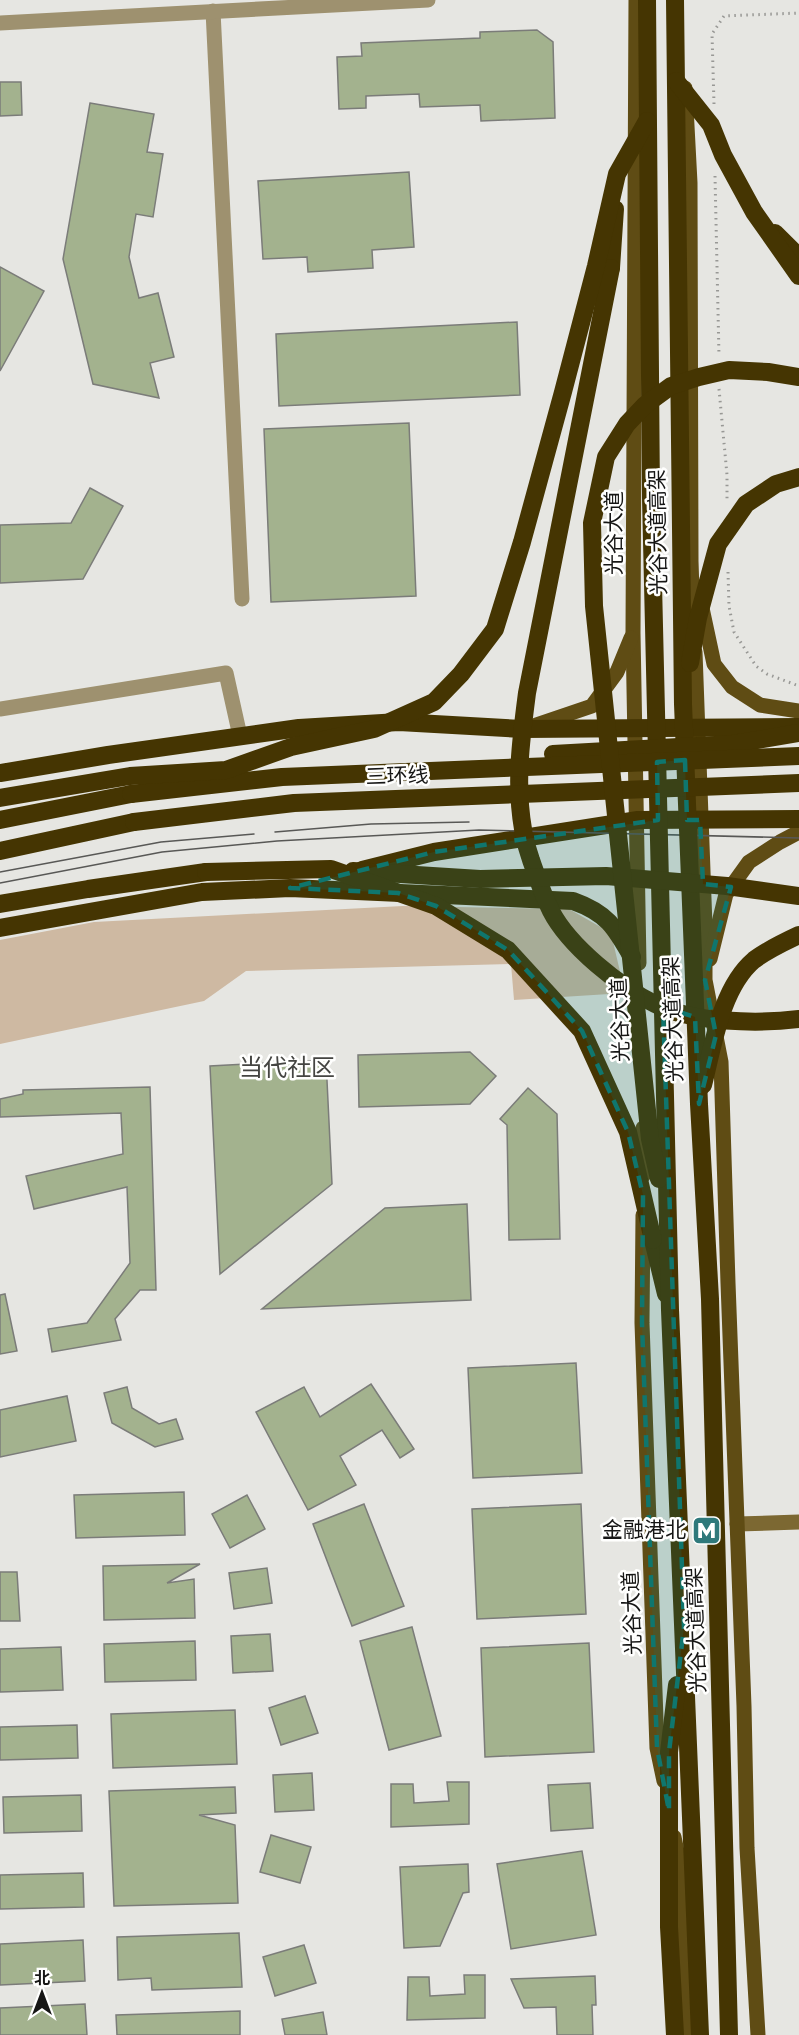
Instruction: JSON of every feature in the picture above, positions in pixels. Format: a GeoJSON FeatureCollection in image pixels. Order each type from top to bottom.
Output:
{"type":"FeatureCollection","features":[{"type":"Feature","properties":{"kind":"highway","name":"光谷大道高架"},"geometry":{"type":"LineString","coordinates":[[647,0],[651,509],[670,1310],[700,2035]]}},
{"type":"Feature","properties":{"kind":"highway","name":"光谷大道高架"},"geometry":{"type":"LineString","coordinates":[[677,0],[683,704],[699,1104],[710,1299],[729,2035]]}},
{"type":"Feature","properties":{"kind":"highway"},"geometry":{"type":"LineString","coordinates":[[676,81],[711,125],[723,155],[754,212],[799,276]]}},
{"type":"Feature","properties":{"kind":"highway"},"geometry":{"type":"LineString","coordinates":[[226,770],[291,747],[374,729],[434,702],[461,674],[495,629],[522,542],[563,392],[617,174],[648,118]]}},
{"type":"Feature","properties":{"kind":"highway"},"geometry":{"type":"LineString","coordinates":[[617,174],[610,268],[527,693],[518,786],[523,831],[536,874],[552,913],[596,965],[628,987],[656,1005],[691,1016],[758,1023],[799,1019]]}},
{"type":"Feature","properties":{"kind":"highway"},"geometry":{"type":"LineString","coordinates":[[754,212],[799,257]]}},
{"type":"Feature","properties":{"kind":"highway"},"geometry":{"type":"LineString","coordinates":[[668,1221],[650,1139],[594,606],[592,524],[606,458],[627,424],[645,405],[671,386],[729,370],[768,372],[799,377]]}},
{"type":"Feature","properties":{"kind":"highway"},"geometry":{"type":"LineString","coordinates":[[683,704],[698,618],[718,543],[746,504],[776,484],[799,477]]}},
{"type":"Feature","properties":{"kind":"highway"},"geometry":{"type":"LineString","coordinates":[[0,773],[299,728],[399,722],[522,729],[799,727]]}},
{"type":"Feature","properties":{"kind":"highway"},"geometry":{"type":"LineString","coordinates":[[0,798],[130,777],[733,744],[799,733]]}},
{"type":"Feature","properties":{"kind":"highway","name":"三环线"},"geometry":{"type":"LineString","coordinates":[[0,820],[131,794],[282,777],[799,756]]}},
{"type":"Feature","properties":{"kind":"highway","name":"三环线"},"geometry":{"type":"LineString","coordinates":[[0,851],[134,822],[294,803],[799,783]]}},
{"type":"Feature","properties":{"kind":"highway"},"geometry":{"type":"LineString","coordinates":[[291,888],[434,852],[638,820],[799,819]]}},
{"type":"Feature","properties":{"kind":"highway"},"geometry":{"type":"LineString","coordinates":[[331,869],[436,906],[508,950],[582,1031],[628,1132],[670,1310]]}},
{"type":"Feature","properties":{"kind":"highway"},"geometry":{"type":"LineString","coordinates":[[0,904],[206,872],[331,869],[480,879],[606,876],[799,894]]}},
{"type":"Feature","properties":{"kind":"highway"},"geometry":{"type":"LineString","coordinates":[[0,928],[202,892],[291,888],[573,901],[591,907],[614,925],[639,968]]}},
{"type":"Feature","properties":{"kind":"highway"},"geometry":{"type":"LineString","coordinates":[[0,916],[50,918]]}},
{"type":"Feature","properties":{"kind":"highway"},"geometry":{"type":"LineString","coordinates":[[699,1104],[720,1021],[732,988],[753,961],[799,935]]}},
{"type":"Feature","properties":{"kind":"highway"},"geometry":{"type":"LineString","coordinates":[[675,2035],[669,1927],[669,1752],[684,1627]]}},
{"type":"Feature","properties":{"kind":"main road","name":"光谷大道"},"geometry":{"type":"LineString","coordinates":[[636,0],[633,633],[639,968],[643,1037],[642,1323],[657,1748],[681,1871],[688,2035]]}},
{"type":"Feature","properties":{"kind":"main road"},"geometry":{"type":"LineString","coordinates":[[677,0],[690,183],[691,561],[705,980],[721,1062],[747,1848],[758,2035]]}},
{"type":"Feature","properties":{"kind":"main road"},"geometry":{"type":"LineString","coordinates":[[691,561],[714,664],[732,687],[760,705],[799,711]]}},
{"type":"Feature","properties":{"kind":"main road"},"geometry":{"type":"LineString","coordinates":[[522,729],[554,721],[592,706],[617,672],[633,633]]}},
{"type":"Feature","properties":{"kind":"main road"},"geometry":{"type":"LineString","coordinates":[[705,980],[726,894],[749,862],[799,832]]}},
{"type":"Feature","properties":{"kind":"street"},"geometry":{"type":"LineString","coordinates":[[0,23],[428,0]]}},
{"type":"Feature","properties":{"kind":"street"},"geometry":{"type":"LineString","coordinates":[[213,11],[242,599]]}},
{"type":"Feature","properties":{"kind":"street"},"geometry":{"type":"LineString","coordinates":[[0,709],[226,673],[240,736]]}},
{"type":"Feature","properties":{"kind":"street"},"geometry":{"type":"LineString","coordinates":[[737,1524],[799,1522]]}},
{"type":"Feature","properties":{"kind":"path"},"geometry":{"type":"LineString","coordinates":[[714,105],[712,34],[724,16],[799,13]]}},
{"type":"Feature","properties":{"kind":"path"},"geometry":{"type":"LineString","coordinates":[[715,175],[719,363]]}},
{"type":"Feature","properties":{"kind":"path"},"geometry":{"type":"LineString","coordinates":[[719,387],[728,511]]}},
{"type":"Feature","properties":{"kind":"path"},"geometry":{"type":"LineString","coordinates":[[728,570],[729,606],[734,632],[756,666],[767,674],[799,686]]}},
{"type":"Feature","properties":{"kind":"highlighted area"},"geometry":{"type":"Polygon","coordinates":[[[685,760],[687,820],[700,820],[703,884],[731,887],[705,980],[716,1035],[699,1104],[695,1017],[663,1007],[684,1627],[669,1752],[669,1811],[657,1748],[642,1323],[643,1195],[628,1132],[582,1031],[508,950],[436,906],[398,893],[290,888],[434,852],[658,820],[657,762],[685,760]]]}},
{"type":"Feature","properties":{"kind":"shaded area"},"geometry":{"type":"Polygon","coordinates":[[[403,906],[569,909],[611,933],[625,993],[514,1000],[511,964],[246,971],[204,1001],[0,1044],[0,940],[94,922],[403,906]]]}},
{"type":"Feature","properties":{"kind":"building"},"geometry":{"type":"Polygon","coordinates":[[[537,30],[553,42],[555,118],[481,121],[480,105],[420,107],[419,94],[366,96],[366,108],[339,109],[337,57],[362,56],[361,43],[480,38],[480,32],[537,30]]]}},
{"type":"Feature","properties":{"kind":"building"},"geometry":{"type":"Polygon","coordinates":[[[0,82],[21,82],[22,115],[0,116],[0,82]]]}},
{"type":"Feature","properties":{"kind":"building"},"geometry":{"type":"Polygon","coordinates":[[[90,103],[154,114],[147,152],[163,154],[153,217],[136,214],[129,257],[139,298],[158,293],[174,357],[150,363],[159,398],[93,384],[63,259],[90,103]]]}},
{"type":"Feature","properties":{"kind":"building"},"geometry":{"type":"Polygon","coordinates":[[[409,172],[414,247],[372,250],[373,268],[308,272],[307,257],[263,259],[258,181],[409,172]]]}},
{"type":"Feature","properties":{"kind":"building"},"geometry":{"type":"Polygon","coordinates":[[[0,267],[44,291],[0,371],[0,267]]]}},
{"type":"Feature","properties":{"kind":"building"},"geometry":{"type":"Polygon","coordinates":[[[517,322],[520,395],[279,406],[276,334],[517,322]]]}},
{"type":"Feature","properties":{"kind":"building"},"geometry":{"type":"Polygon","coordinates":[[[409,423],[416,596],[271,602],[264,429],[409,423]]]}},
{"type":"Feature","properties":{"kind":"building"},"geometry":{"type":"Polygon","coordinates":[[[90,488],[123,506],[83,579],[0,583],[0,525],[71,523],[90,488]]]}},
{"type":"Feature","properties":{"kind":"building"},"geometry":{"type":"Polygon","coordinates":[[[470,1052],[496,1076],[470,1104],[359,1107],[358,1055],[470,1052]]]}},
{"type":"Feature","properties":{"kind":"building"},"geometry":{"type":"Polygon","coordinates":[[[326,1060],[332,1184],[220,1274],[210,1066],[326,1060]]]}},
{"type":"Feature","properties":{"kind":"building"},"geometry":{"type":"Polygon","coordinates":[[[150,1087],[156,1290],[140,1290],[115,1319],[121,1340],[52,1352],[48,1329],[87,1323],[130,1263],[127,1187],[34,1209],[26,1176],[123,1154],[121,1113],[0,1117],[0,1099],[23,1094],[23,1090],[150,1087]]]}},
{"type":"Feature","properties":{"kind":"building"},"geometry":{"type":"Polygon","coordinates":[[[528,1088],[557,1114],[560,1239],[509,1240],[507,1125],[500,1119],[528,1088]]]}},
{"type":"Feature","properties":{"kind":"building"},"geometry":{"type":"Polygon","coordinates":[[[467,1204],[471,1300],[262,1309],[385,1208],[467,1204]]]}},
{"type":"Feature","properties":{"kind":"building"},"geometry":{"type":"Polygon","coordinates":[[[5,1294],[17,1351],[0,1354],[0,1295],[5,1294]]]}},
{"type":"Feature","properties":{"kind":"building"},"geometry":{"type":"Polygon","coordinates":[[[576,1363],[582,1473],[473,1478],[468,1368],[576,1363]]]}},
{"type":"Feature","properties":{"kind":"building"},"geometry":{"type":"Polygon","coordinates":[[[371,1384],[414,1449],[400,1458],[382,1430],[340,1456],[356,1485],[308,1510],[256,1412],[304,1387],[320,1417],[371,1384]]]}},
{"type":"Feature","properties":{"kind":"building"},"geometry":{"type":"Polygon","coordinates":[[[127,1387],[132,1408],[159,1424],[176,1419],[183,1439],[155,1447],[112,1423],[104,1393],[127,1387]]]}},
{"type":"Feature","properties":{"kind":"building"},"geometry":{"type":"Polygon","coordinates":[[[67,1396],[76,1441],[0,1457],[0,1410],[67,1396]]]}},
{"type":"Feature","properties":{"kind":"building"},"geometry":{"type":"Polygon","coordinates":[[[184,1492],[185,1535],[76,1538],[74,1495],[184,1492]]]}},
{"type":"Feature","properties":{"kind":"building"},"geometry":{"type":"Polygon","coordinates":[[[247,1495],[265,1529],[230,1548],[212,1514],[247,1495]]]}},
{"type":"Feature","properties":{"kind":"building"},"geometry":{"type":"Polygon","coordinates":[[[364,1504],[404,1606],[352,1626],[313,1524],[364,1504]]]}},
{"type":"Feature","properties":{"kind":"building"},"geometry":{"type":"Polygon","coordinates":[[[581,1504],[586,1614],[477,1619],[472,1509],[581,1504]]]}},
{"type":"Feature","properties":{"kind":"building"},"geometry":{"type":"Polygon","coordinates":[[[200,1564],[167,1583],[194,1579],[195,1618],[104,1620],[103,1566],[200,1564]]]}},
{"type":"Feature","properties":{"kind":"building"},"geometry":{"type":"Polygon","coordinates":[[[267,1568],[272,1603],[234,1609],[229,1573],[267,1568]]]}},
{"type":"Feature","properties":{"kind":"building"},"geometry":{"type":"Polygon","coordinates":[[[0,1572],[17,1572],[20,1621],[0,1621],[0,1572]]]}},
{"type":"Feature","properties":{"kind":"building"},"geometry":{"type":"Polygon","coordinates":[[[412,1627],[441,1736],[389,1750],[360,1641],[412,1627]]]}},
{"type":"Feature","properties":{"kind":"building"},"geometry":{"type":"Polygon","coordinates":[[[270,1634],[273,1671],[233,1673],[231,1636],[270,1634]]]}},
{"type":"Feature","properties":{"kind":"building"},"geometry":{"type":"Polygon","coordinates":[[[195,1641],[196,1680],[105,1682],[104,1644],[195,1641]]]}},
{"type":"Feature","properties":{"kind":"building"},"geometry":{"type":"Polygon","coordinates":[[[589,1643],[594,1752],[485,1757],[481,1648],[589,1643]]]}},
{"type":"Feature","properties":{"kind":"building"},"geometry":{"type":"Polygon","coordinates":[[[61,1647],[63,1690],[0,1692],[0,1649],[61,1647]]]}},
{"type":"Feature","properties":{"kind":"building"},"geometry":{"type":"Polygon","coordinates":[[[305,1696],[318,1733],[281,1745],[269,1708],[305,1696]]]}},
{"type":"Feature","properties":{"kind":"building"},"geometry":{"type":"Polygon","coordinates":[[[235,1710],[237,1764],[113,1768],[111,1714],[235,1710]]]}},
{"type":"Feature","properties":{"kind":"building"},"geometry":{"type":"Polygon","coordinates":[[[77,1725],[78,1758],[0,1760],[0,1727],[77,1725]]]}},
{"type":"Feature","properties":{"kind":"building"},"geometry":{"type":"Polygon","coordinates":[[[312,1773],[314,1810],[275,1812],[273,1775],[312,1773]]]}},
{"type":"Feature","properties":{"kind":"building"},"geometry":{"type":"Polygon","coordinates":[[[447,1782],[469,1782],[469,1824],[391,1827],[391,1784],[413,1784],[414,1803],[449,1801],[447,1782]]]}},
{"type":"Feature","properties":{"kind":"building"},"geometry":{"type":"Polygon","coordinates":[[[590,1783],[593,1828],[551,1831],[548,1785],[590,1783]]]}},
{"type":"Feature","properties":{"kind":"building"},"geometry":{"type":"Polygon","coordinates":[[[235,1787],[236,1813],[199,1815],[235,1825],[238,1903],[114,1906],[109,1791],[235,1787]]]}},
{"type":"Feature","properties":{"kind":"building"},"geometry":{"type":"Polygon","coordinates":[[[81,1795],[82,1831],[4,1833],[3,1797],[81,1795]]]}},
{"type":"Feature","properties":{"kind":"building"},"geometry":{"type":"Polygon","coordinates":[[[271,1835],[311,1847],[300,1883],[260,1872],[271,1835]]]}},
{"type":"Feature","properties":{"kind":"building"},"geometry":{"type":"Polygon","coordinates":[[[582,1851],[596,1935],[511,1949],[497,1864],[582,1851]]]}},
{"type":"Feature","properties":{"kind":"building"},"geometry":{"type":"Polygon","coordinates":[[[468,1864],[469,1892],[463,1893],[440,1946],[404,1948],[400,1867],[468,1864]]]}},
{"type":"Feature","properties":{"kind":"building"},"geometry":{"type":"Polygon","coordinates":[[[83,1873],[84,1907],[0,1909],[0,1875],[83,1873]]]}},
{"type":"Feature","properties":{"kind":"building"},"geometry":{"type":"Polygon","coordinates":[[[239,1933],[242,1987],[152,1990],[151,1978],[118,1980],[117,1937],[239,1933]]]}},
{"type":"Feature","properties":{"kind":"building"},"geometry":{"type":"Polygon","coordinates":[[[83,1940],[85,1981],[0,1985],[0,1944],[83,1940]]]}},
{"type":"Feature","properties":{"kind":"building"},"geometry":{"type":"Polygon","coordinates":[[[304,1945],[316,1983],[275,1996],[263,1957],[304,1945]]]}},
{"type":"Feature","properties":{"kind":"building"},"geometry":{"type":"Polygon","coordinates":[[[464,1975],[485,1975],[485,2018],[407,2020],[408,1977],[429,1977],[430,1996],[465,1994],[464,1975]]]}},
{"type":"Feature","properties":{"kind":"building"},"geometry":{"type":"Polygon","coordinates":[[[595,1976],[596,2005],[592,2005],[593,2035],[557,2035],[556,2007],[524,2008],[511,1979],[595,1976]]]}},
{"type":"Feature","properties":{"kind":"building"},"geometry":{"type":"Polygon","coordinates":[[[85,2004],[87,2035],[0,2035],[0,2008],[85,2004]]]}},
{"type":"Feature","properties":{"kind":"building"},"geometry":{"type":"Polygon","coordinates":[[[240,2011],[240,2035],[117,2035],[116,2015],[240,2011]]]}},
{"type":"Feature","properties":{"kind":"building"},"geometry":{"type":"Polygon","coordinates":[[[323,2012],[327,2035],[285,2035],[282,2019],[323,2012]]]}},
{"type":"Feature","properties":{"kind":"tram line"},"geometry":{"type":"LineString","coordinates":[[275,832],[371,824],[469,822]]}},
{"type":"Feature","properties":{"kind":"tram line"},"geometry":{"type":"LineString","coordinates":[[0,883],[162,852],[277,841],[479,830],[799,838]]}},
{"type":"Feature","properties":{"kind":"tram line"},"geometry":{"type":"LineString","coordinates":[[0,872],[161,842],[254,834]]}},
{"type":"Feature","properties":{"kind":"place","name":"金融港北"},"geometry":{"type":"Point","coordinates":[707,1530]}},
{"type":"Feature","properties":{"kind":"district","name":"当代社区"},"geometry":{"type":"Point","coordinates":[287,1068]}}]}
